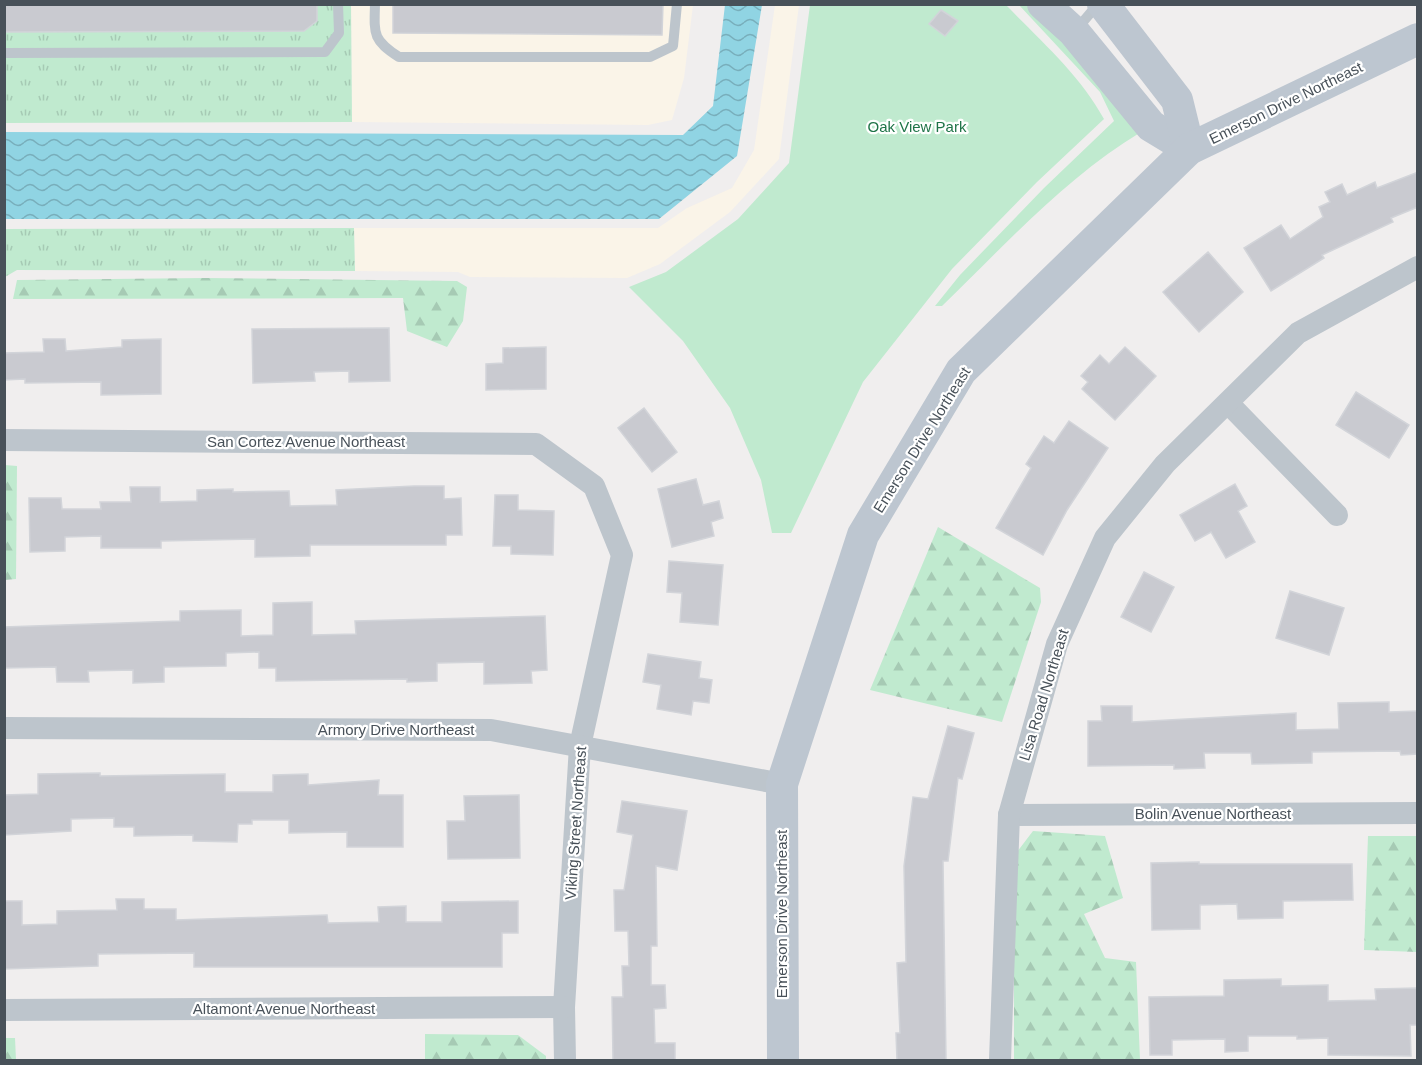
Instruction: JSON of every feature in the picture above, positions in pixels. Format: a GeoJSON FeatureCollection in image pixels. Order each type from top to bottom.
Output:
{"type":"FeatureCollection","features":[{"type":"Feature","properties":{"kind":"street"},"geometry":{"type":"LineString","coordinates":[[1044,4],[1074,32],[1151,126],[1189,149]]}},
{"type":"Feature","properties":{"kind":"street"},"geometry":{"type":"LineString","coordinates":[[1103,4],[1177,100],[1189,149]]}},
{"type":"Feature","properties":{"kind":"street","name":"Emerson Drive Northeast"},"geometry":{"type":"LineString","coordinates":[[783,1060],[782,784],[863,535],[961,371],[1189,149],[1418,39]]}},
{"type":"Feature","properties":{"kind":"street","name":"Lisa Road Northeast"},"geometry":{"type":"LineString","coordinates":[[1000,1060],[1009,815],[1057,644],[1106,538],[1165,464],[1298,333],[1418,267]]}},
{"type":"Feature","properties":{"kind":"street"},"geometry":{"type":"LineString","coordinates":[[1228,403],[1337,515]]}},
{"type":"Feature","properties":{"kind":"street","name":"San Cortez Avenue Northeast"},"geometry":{"type":"LineString","coordinates":[[4,440],[536,444],[594,486]]}},
{"type":"Feature","properties":{"kind":"street","name":"Viking Street Northeast"},"geometry":{"type":"LineString","coordinates":[[565,1060],[564,1007],[580,746],[622,555],[594,486]]}},
{"type":"Feature","properties":{"kind":"street","name":"Armory Drive Northeast"},"geometry":{"type":"LineString","coordinates":[[4,728],[491,730],[782,784]]}},
{"type":"Feature","properties":{"kind":"street","name":"Bolin Avenue Northeast"},"geometry":{"type":"LineString","coordinates":[[1009,815],[1418,813]]}},
{"type":"Feature","properties":{"kind":"street","name":"Altamont Avenue Northeast"},"geometry":{"type":"LineString","coordinates":[[4,1010],[564,1007]]}},
{"type":"Feature","properties":{"kind":"lane"},"geometry":{"type":"LineString","coordinates":[[4,53],[325,52],[339,33],[338,4]]}},
{"type":"Feature","properties":{"kind":"lane"},"geometry":{"type":"LineString","coordinates":[[375,4],[374,32],[379,44],[399,57],[650,57],[673,46],[677,4]]}},
{"type":"Feature","properties":{"kind":"lane"},"geometry":{"type":"LineString","coordinates":[[1074,32],[1098,4]]}},
{"type":"Feature","properties":{"kind":"shaded area"},"geometry":{"type":"Polygon","coordinates":[[[351,5],[693,5],[684,78],[672,120],[648,125],[352,122],[351,5]]]}},
{"type":"Feature","properties":{"kind":"shaded area"},"geometry":{"type":"Polygon","coordinates":[[[775,5],[799,5],[779,159],[730,212],[660,264],[627,278],[470,277],[458,272],[355,271],[354,228],[658,228],[687,208],[732,188],[754,150],[775,5]]]}},
{"type":"Feature","properties":{"kind":"green space"},"geometry":{"type":"Polygon","coordinates":[[[4,5],[351,5],[352,122],[5,123],[4,5]]]}},
{"type":"Feature","properties":{"kind":"green space","name":"Oak View Park"},"geometry":{"type":"Polygon","coordinates":[[[810,5],[1006,5],[1072,73],[1104,119],[1037,182],[952,269],[863,382],[791,533],[772,533],[761,480],[730,408],[683,341],[629,287],[666,272],[738,219],[789,163],[810,5]]]}},
{"type":"Feature","properties":{"kind":"green space"},"geometry":{"type":"Polygon","coordinates":[[[1019,5],[1027,5],[1064,39],[1141,132],[1113,150],[1061,191],[942,306],[935,306],[960,275],[1044,188],[1114,121],[1100,92],[1019,5]]]}},
{"type":"Feature","properties":{"kind":"green space"},"geometry":{"type":"Polygon","coordinates":[[[354,228],[355,271],[17,270],[5,277],[5,229],[354,228]]]}},
{"type":"Feature","properties":{"kind":"green space"},"geometry":{"type":"Polygon","coordinates":[[[205,278],[457,281],[467,287],[463,321],[447,347],[407,331],[403,298],[13,299],[17,280],[205,278]]]}},
{"type":"Feature","properties":{"kind":"green space"},"geometry":{"type":"Polygon","coordinates":[[[5,465],[17,466],[16,579],[5,580],[5,465]]]}},
{"type":"Feature","properties":{"kind":"green space"},"geometry":{"type":"Polygon","coordinates":[[[938,527],[1040,588],[1041,602],[1002,722],[870,690],[938,527]]]}},
{"type":"Feature","properties":{"kind":"green space"},"geometry":{"type":"Polygon","coordinates":[[[1033,831],[1105,836],[1123,898],[1084,914],[1105,958],[1136,962],[1140,1060],[1014,1060],[1014,856],[1033,831]]]}},
{"type":"Feature","properties":{"kind":"green space"},"geometry":{"type":"Polygon","coordinates":[[[1368,836],[1417,836],[1417,952],[1364,950],[1368,836]]]}},
{"type":"Feature","properties":{"kind":"green space"},"geometry":{"type":"Polygon","coordinates":[[[425,1034],[518,1035],[546,1056],[546,1060],[425,1060],[425,1034]]]}},
{"type":"Feature","properties":{"kind":"green space"},"geometry":{"type":"Polygon","coordinates":[[[4,1038],[15,1038],[16,1060],[5,1060],[4,1038]]]}},
{"type":"Feature","properties":{"kind":"water"},"geometry":{"type":"Polygon","coordinates":[[[725,5],[762,5],[737,156],[659,219],[5,219],[5,132],[683,135],[713,106],[725,5]]]}},
{"type":"Feature","properties":{"kind":"building"},"geometry":{"type":"Polygon","coordinates":[[[4,4],[317,4],[317,21],[304,31],[4,32],[4,4]]]}},
{"type":"Feature","properties":{"kind":"building"},"geometry":{"type":"Polygon","coordinates":[[[393,4],[663,4],[662,35],[393,33],[393,4]]]}},
{"type":"Feature","properties":{"kind":"building"},"geometry":{"type":"Polygon","coordinates":[[[941,10],[958,21],[945,36],[929,24],[941,10]]]}},
{"type":"Feature","properties":{"kind":"building"},"geometry":{"type":"Polygon","coordinates":[[[1418,172],[1418,207],[1391,218],[1393,222],[1322,255],[1324,258],[1271,291],[1244,248],[1281,225],[1290,239],[1323,217],[1319,207],[1330,202],[1325,192],[1342,184],[1347,195],[1375,182],[1377,188],[1418,172]]]}},
{"type":"Feature","properties":{"kind":"building"},"geometry":{"type":"Polygon","coordinates":[[[1208,252],[1243,292],[1199,332],[1163,292],[1208,252]]]}},
{"type":"Feature","properties":{"kind":"building"},"geometry":{"type":"Polygon","coordinates":[[[389,328],[390,381],[349,382],[349,371],[314,372],[315,381],[253,383],[252,329],[389,328]]]}},
{"type":"Feature","properties":{"kind":"building"},"geometry":{"type":"Polygon","coordinates":[[[43,339],[65,339],[66,351],[122,347],[122,340],[161,339],[161,394],[101,395],[101,382],[25,383],[25,379],[4,380],[4,353],[44,352],[43,339]]]}},
{"type":"Feature","properties":{"kind":"building"},"geometry":{"type":"Polygon","coordinates":[[[546,347],[546,389],[486,390],[486,364],[503,363],[503,348],[546,347]]]}},
{"type":"Feature","properties":{"kind":"building"},"geometry":{"type":"Polygon","coordinates":[[[1125,347],[1156,376],[1115,420],[1082,389],[1088,382],[1081,376],[1100,355],[1109,364],[1125,347]]]}},
{"type":"Feature","properties":{"kind":"building"},"geometry":{"type":"Polygon","coordinates":[[[1356,392],[1409,425],[1389,458],[1336,425],[1356,392]]]}},
{"type":"Feature","properties":{"kind":"building"},"geometry":{"type":"Polygon","coordinates":[[[644,408],[677,452],[652,472],[618,428],[644,408]]]}},
{"type":"Feature","properties":{"kind":"building"},"geometry":{"type":"Polygon","coordinates":[[[1069,421],[1108,448],[1067,510],[1043,555],[996,528],[1031,468],[1026,464],[1044,436],[1054,443],[1069,421]]]}},
{"type":"Feature","properties":{"kind":"building"},"geometry":{"type":"Polygon","coordinates":[[[696,479],[703,505],[719,501],[723,518],[711,522],[714,536],[672,547],[658,489],[696,479]]]}},
{"type":"Feature","properties":{"kind":"building"},"geometry":{"type":"Polygon","coordinates":[[[1235,484],[1247,506],[1238,511],[1255,542],[1226,558],[1211,532],[1195,541],[1180,515],[1235,484]]]}},
{"type":"Feature","properties":{"kind":"building"},"geometry":{"type":"Polygon","coordinates":[[[444,486],[444,499],[461,498],[462,535],[446,535],[446,545],[310,545],[310,556],[255,557],[255,539],[161,541],[161,548],[101,548],[101,536],[65,537],[65,551],[30,552],[29,498],[61,498],[62,509],[101,509],[100,502],[131,502],[130,487],[160,487],[160,502],[197,501],[197,490],[233,489],[233,492],[289,491],[290,506],[337,505],[336,490],[444,486]]]}},
{"type":"Feature","properties":{"kind":"building"},"geometry":{"type":"Polygon","coordinates":[[[495,495],[518,495],[518,510],[554,511],[553,555],[511,554],[511,546],[493,546],[495,495]]]}},
{"type":"Feature","properties":{"kind":"building"},"geometry":{"type":"Polygon","coordinates":[[[669,561],[723,565],[718,625],[680,622],[682,593],[667,592],[669,561]]]}},
{"type":"Feature","properties":{"kind":"building"},"geometry":{"type":"Polygon","coordinates":[[[1144,572],[1174,587],[1151,632],[1121,617],[1144,572]]]}},
{"type":"Feature","properties":{"kind":"building"},"geometry":{"type":"Polygon","coordinates":[[[1290,591],[1344,608],[1329,655],[1276,638],[1290,591]]]}},
{"type":"Feature","properties":{"kind":"building"},"geometry":{"type":"Polygon","coordinates":[[[312,602],[312,635],[356,634],[355,621],[545,616],[547,670],[531,671],[532,683],[484,684],[484,662],[437,663],[437,681],[407,682],[407,679],[276,681],[276,668],[259,668],[259,652],[226,653],[226,666],[164,667],[164,682],[133,683],[133,670],[88,671],[89,682],[57,682],[56,667],[4,668],[4,627],[180,621],[180,611],[241,610],[241,636],[273,635],[273,603],[312,602]]]}},
{"type":"Feature","properties":{"kind":"building"},"geometry":{"type":"Polygon","coordinates":[[[648,654],[701,662],[699,678],[712,680],[709,703],[693,701],[691,715],[657,709],[661,685],[643,682],[648,654]]]}},
{"type":"Feature","properties":{"kind":"building"},"geometry":{"type":"Polygon","coordinates":[[[1389,702],[1389,712],[1418,711],[1418,754],[1401,755],[1400,751],[1312,752],[1312,763],[1252,764],[1251,753],[1204,753],[1205,768],[1174,769],[1174,765],[1088,766],[1088,721],[1102,721],[1101,706],[1132,706],[1132,722],[1296,713],[1296,730],[1339,729],[1338,703],[1389,702]]]}},
{"type":"Feature","properties":{"kind":"building"},"geometry":{"type":"Polygon","coordinates":[[[948,726],[974,733],[962,779],[958,778],[948,861],[943,861],[946,1060],[897,1060],[896,1033],[900,1033],[897,963],[906,962],[904,866],[913,797],[928,799],[948,726]]]}},
{"type":"Feature","properties":{"kind":"building"},"geometry":{"type":"Polygon","coordinates":[[[100,773],[100,776],[225,774],[225,792],[273,792],[273,775],[308,774],[308,785],[379,780],[378,795],[403,795],[403,847],[347,847],[347,832],[289,833],[289,820],[252,820],[252,824],[238,824],[237,842],[193,841],[193,835],[134,836],[134,827],[114,827],[114,818],[71,819],[71,831],[4,835],[4,795],[38,794],[38,774],[100,773]]]}},
{"type":"Feature","properties":{"kind":"building"},"geometry":{"type":"Polygon","coordinates":[[[519,795],[520,858],[448,859],[447,821],[465,821],[464,796],[519,795]]]}},
{"type":"Feature","properties":{"kind":"building"},"geometry":{"type":"Polygon","coordinates":[[[622,801],[687,811],[677,870],[656,866],[657,946],[651,946],[651,985],[665,985],[666,1008],[654,1009],[655,1043],[675,1043],[675,1060],[613,1060],[612,997],[623,997],[622,966],[629,966],[628,931],[615,931],[614,890],[624,890],[633,835],[617,832],[622,801]]]}},
{"type":"Feature","properties":{"kind":"building"},"geometry":{"type":"Polygon","coordinates":[[[1199,862],[1199,864],[1352,864],[1353,900],[1283,901],[1283,918],[1238,919],[1237,904],[1200,905],[1200,929],[1152,930],[1151,863],[1199,862]]]}},
{"type":"Feature","properties":{"kind":"building"},"geometry":{"type":"Polygon","coordinates":[[[116,899],[144,899],[144,909],[176,909],[176,920],[327,915],[328,923],[379,922],[378,907],[406,906],[406,922],[442,922],[442,902],[518,901],[518,933],[502,933],[502,967],[194,967],[194,953],[98,954],[98,966],[4,969],[4,901],[22,901],[22,925],[57,924],[57,911],[117,910],[116,899]]]}},
{"type":"Feature","properties":{"kind":"building"},"geometry":{"type":"Polygon","coordinates":[[[1281,979],[1281,986],[1328,985],[1328,1001],[1376,1000],[1375,989],[1418,988],[1418,1025],[1410,1025],[1411,1056],[1328,1055],[1328,1038],[1297,1039],[1297,1036],[1248,1036],[1248,1051],[1225,1052],[1225,1039],[1172,1040],[1172,1055],[1150,1055],[1149,997],[1224,996],[1224,980],[1281,979]]]}}]}
